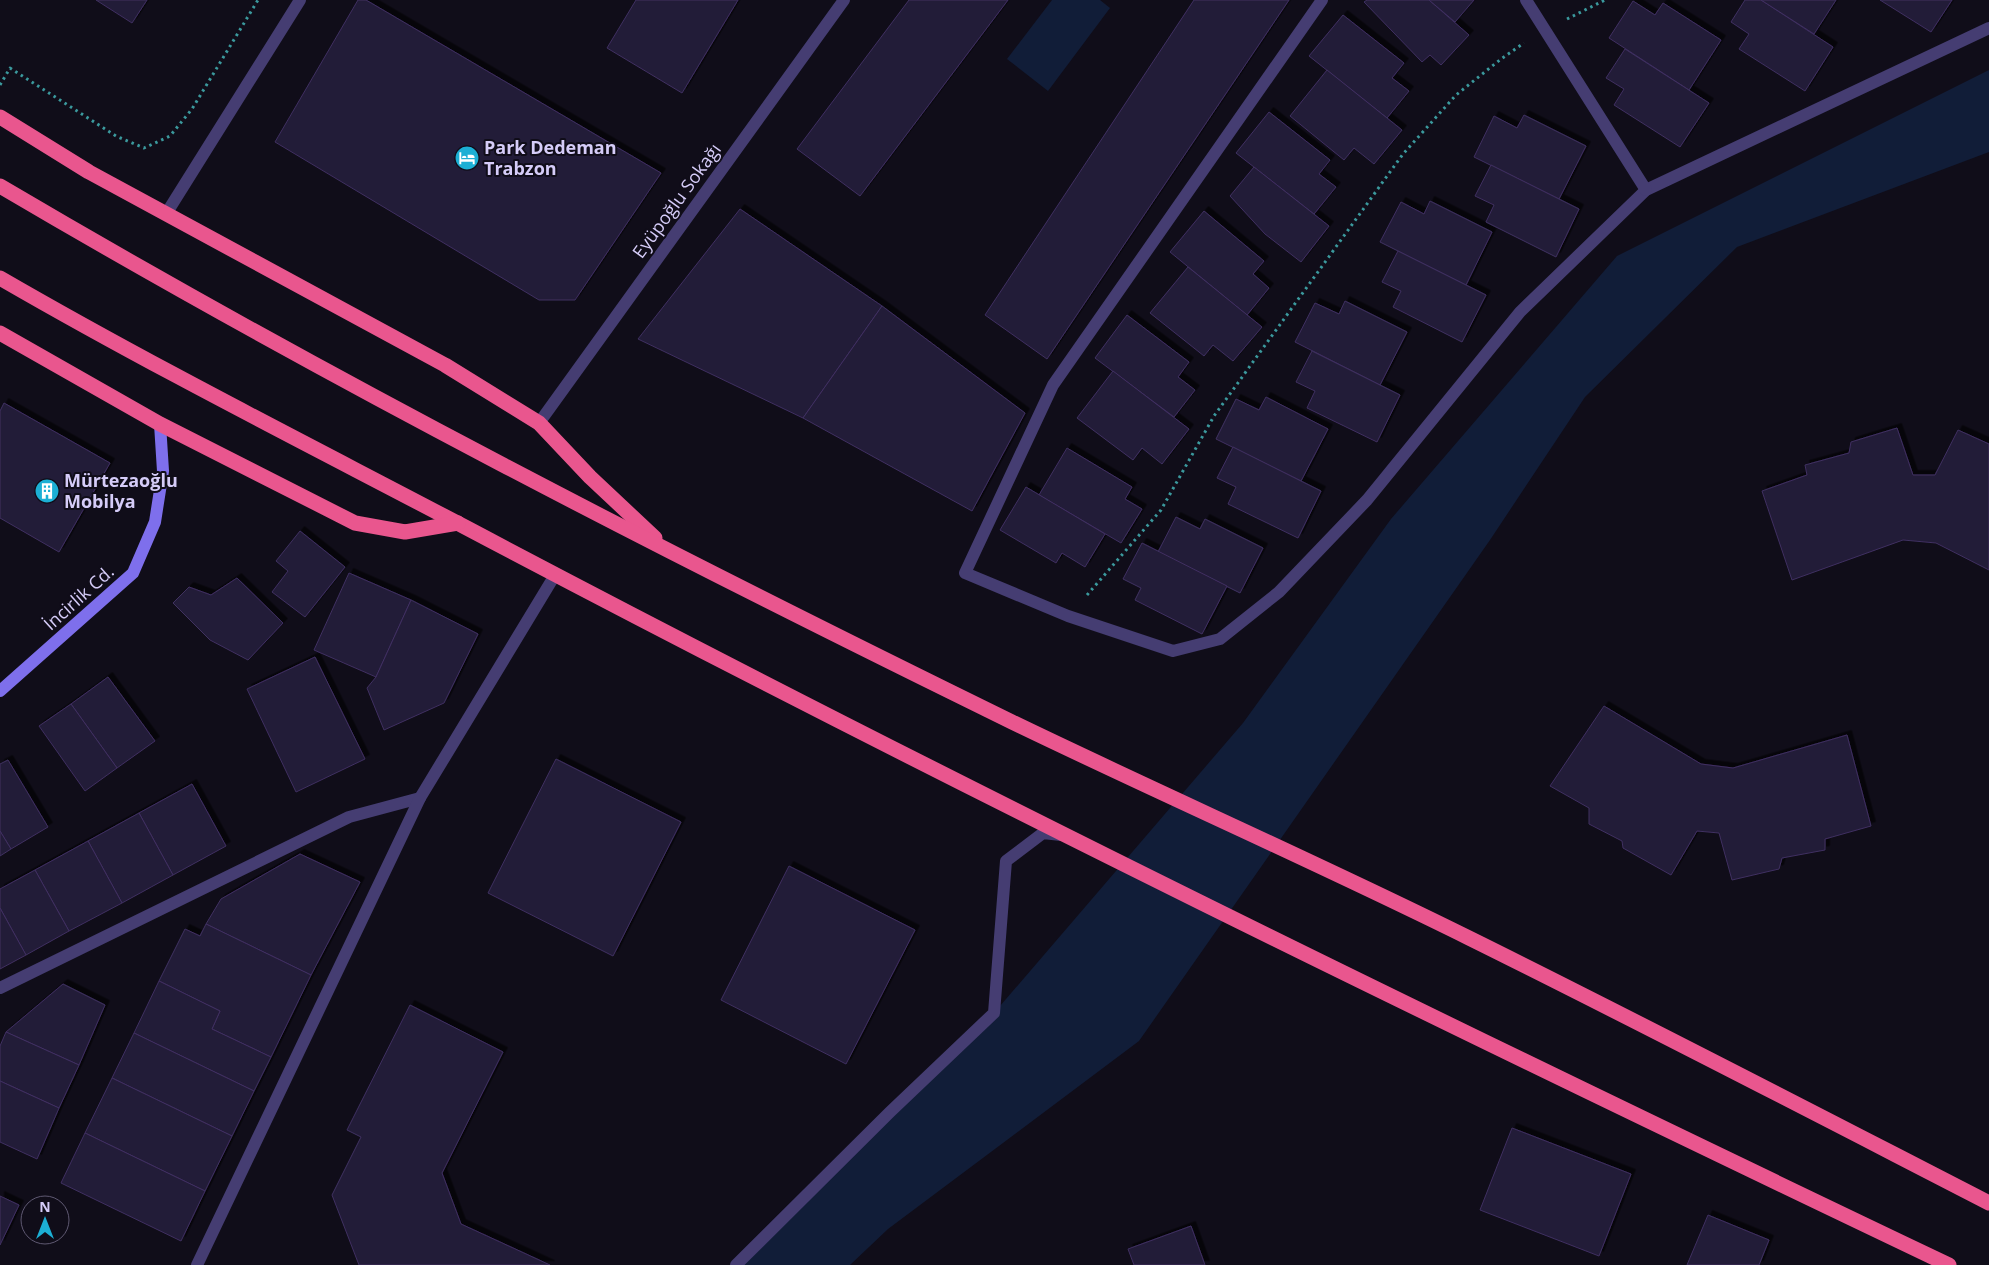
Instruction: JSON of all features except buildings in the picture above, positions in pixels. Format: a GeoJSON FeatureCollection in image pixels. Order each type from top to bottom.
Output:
{"type":"FeatureCollection","features":[{"type":"Feature","properties":{"kind":"highway"},"geometry":{"type":"LineString","coordinates":[[0,117],[88,172],[445,365],[539,423],[590,477],[669,550]]}},
{"type":"Feature","properties":{"kind":"highway"},"geometry":{"type":"LineString","coordinates":[[0,186],[141,269],[394,408],[669,550],[1013,722],[1467,937],[1989,1202]]}},
{"type":"Feature","properties":{"kind":"highway"},"geometry":{"type":"LineString","coordinates":[[0,278],[81,325],[555,575],[990,798],[1429,1015],[1949,1265]]}},
{"type":"Feature","properties":{"kind":"highway"},"geometry":{"type":"LineString","coordinates":[[0,333],[160,424],[355,524],[405,532],[458,524]]}},
{"type":"Feature","properties":{"kind":"street"},"geometry":{"type":"LineString","coordinates":[[166,214],[300,0]]}},
{"type":"Feature","properties":{"kind":"street","name":"Eyüpoğlu Sokağı"},"geometry":{"type":"LineString","coordinates":[[539,423],[844,0]]}},
{"type":"Feature","properties":{"kind":"street"},"geometry":{"type":"LineString","coordinates":[[1322,0],[1053,385],[964,573],[1068,616],[1173,651],[1220,639],[1279,592],[1360,507],[1520,312],[1646,190],[1989,28]]}},
{"type":"Feature","properties":{"kind":"street"},"geometry":{"type":"LineString","coordinates":[[1526,0],[1646,190]]}},
{"type":"Feature","properties":{"kind":"street","name":"İncirlik Cd."},"geometry":{"type":"LineString","coordinates":[[0,691],[133,573],[155,522],[163,471],[160,424]]}},
{"type":"Feature","properties":{"kind":"street"},"geometry":{"type":"LineString","coordinates":[[197,1265],[420,798],[555,575]]}},
{"type":"Feature","properties":{"kind":"street"},"geometry":{"type":"LineString","coordinates":[[0,988],[349,817],[420,798]]}},
{"type":"Feature","properties":{"kind":"street"},"geometry":{"type":"LineString","coordinates":[[736,1265],[994,1013],[1006,861],[1043,833],[1067,836]]}},
{"type":"Feature","properties":{"kind":"path"},"geometry":{"type":"LineString","coordinates":[[0,85],[10,68],[116,136],[144,148],[170,136],[192,109],[258,0]]}},
{"type":"Feature","properties":{"kind":"path"},"geometry":{"type":"LineString","coordinates":[[1068,616],[1161,510],[1214,416],[1403,154],[1456,95],[1500,59],[1545,30],[1605,0]]}},
{"type":"Feature","properties":{"kind":"water"},"geometry":{"type":"Polygon","coordinates":[[[1052,0],[1100,0],[1110,8],[1048,91],[1007,59],[1052,0]]]}},
{"type":"Feature","properties":{"kind":"water"},"geometry":{"type":"Polygon","coordinates":[[[1989,70],[1989,152],[1737,247],[1585,397],[1490,540],[1139,1041],[888,1229],[850,1265],[736,1265],[994,1013],[1243,723],[1391,519],[1617,256],[1989,70]]]}},
{"type":"Feature","properties":{"kind":"place","name":"Park Dedeman Trabzon"},"geometry":{"type":"Point","coordinates":[467,158]}},
{"type":"Feature","properties":{"kind":"place","name":"Mürtezaoğlu Mobilya"},"geometry":{"type":"Point","coordinates":[47,491]}}]}
